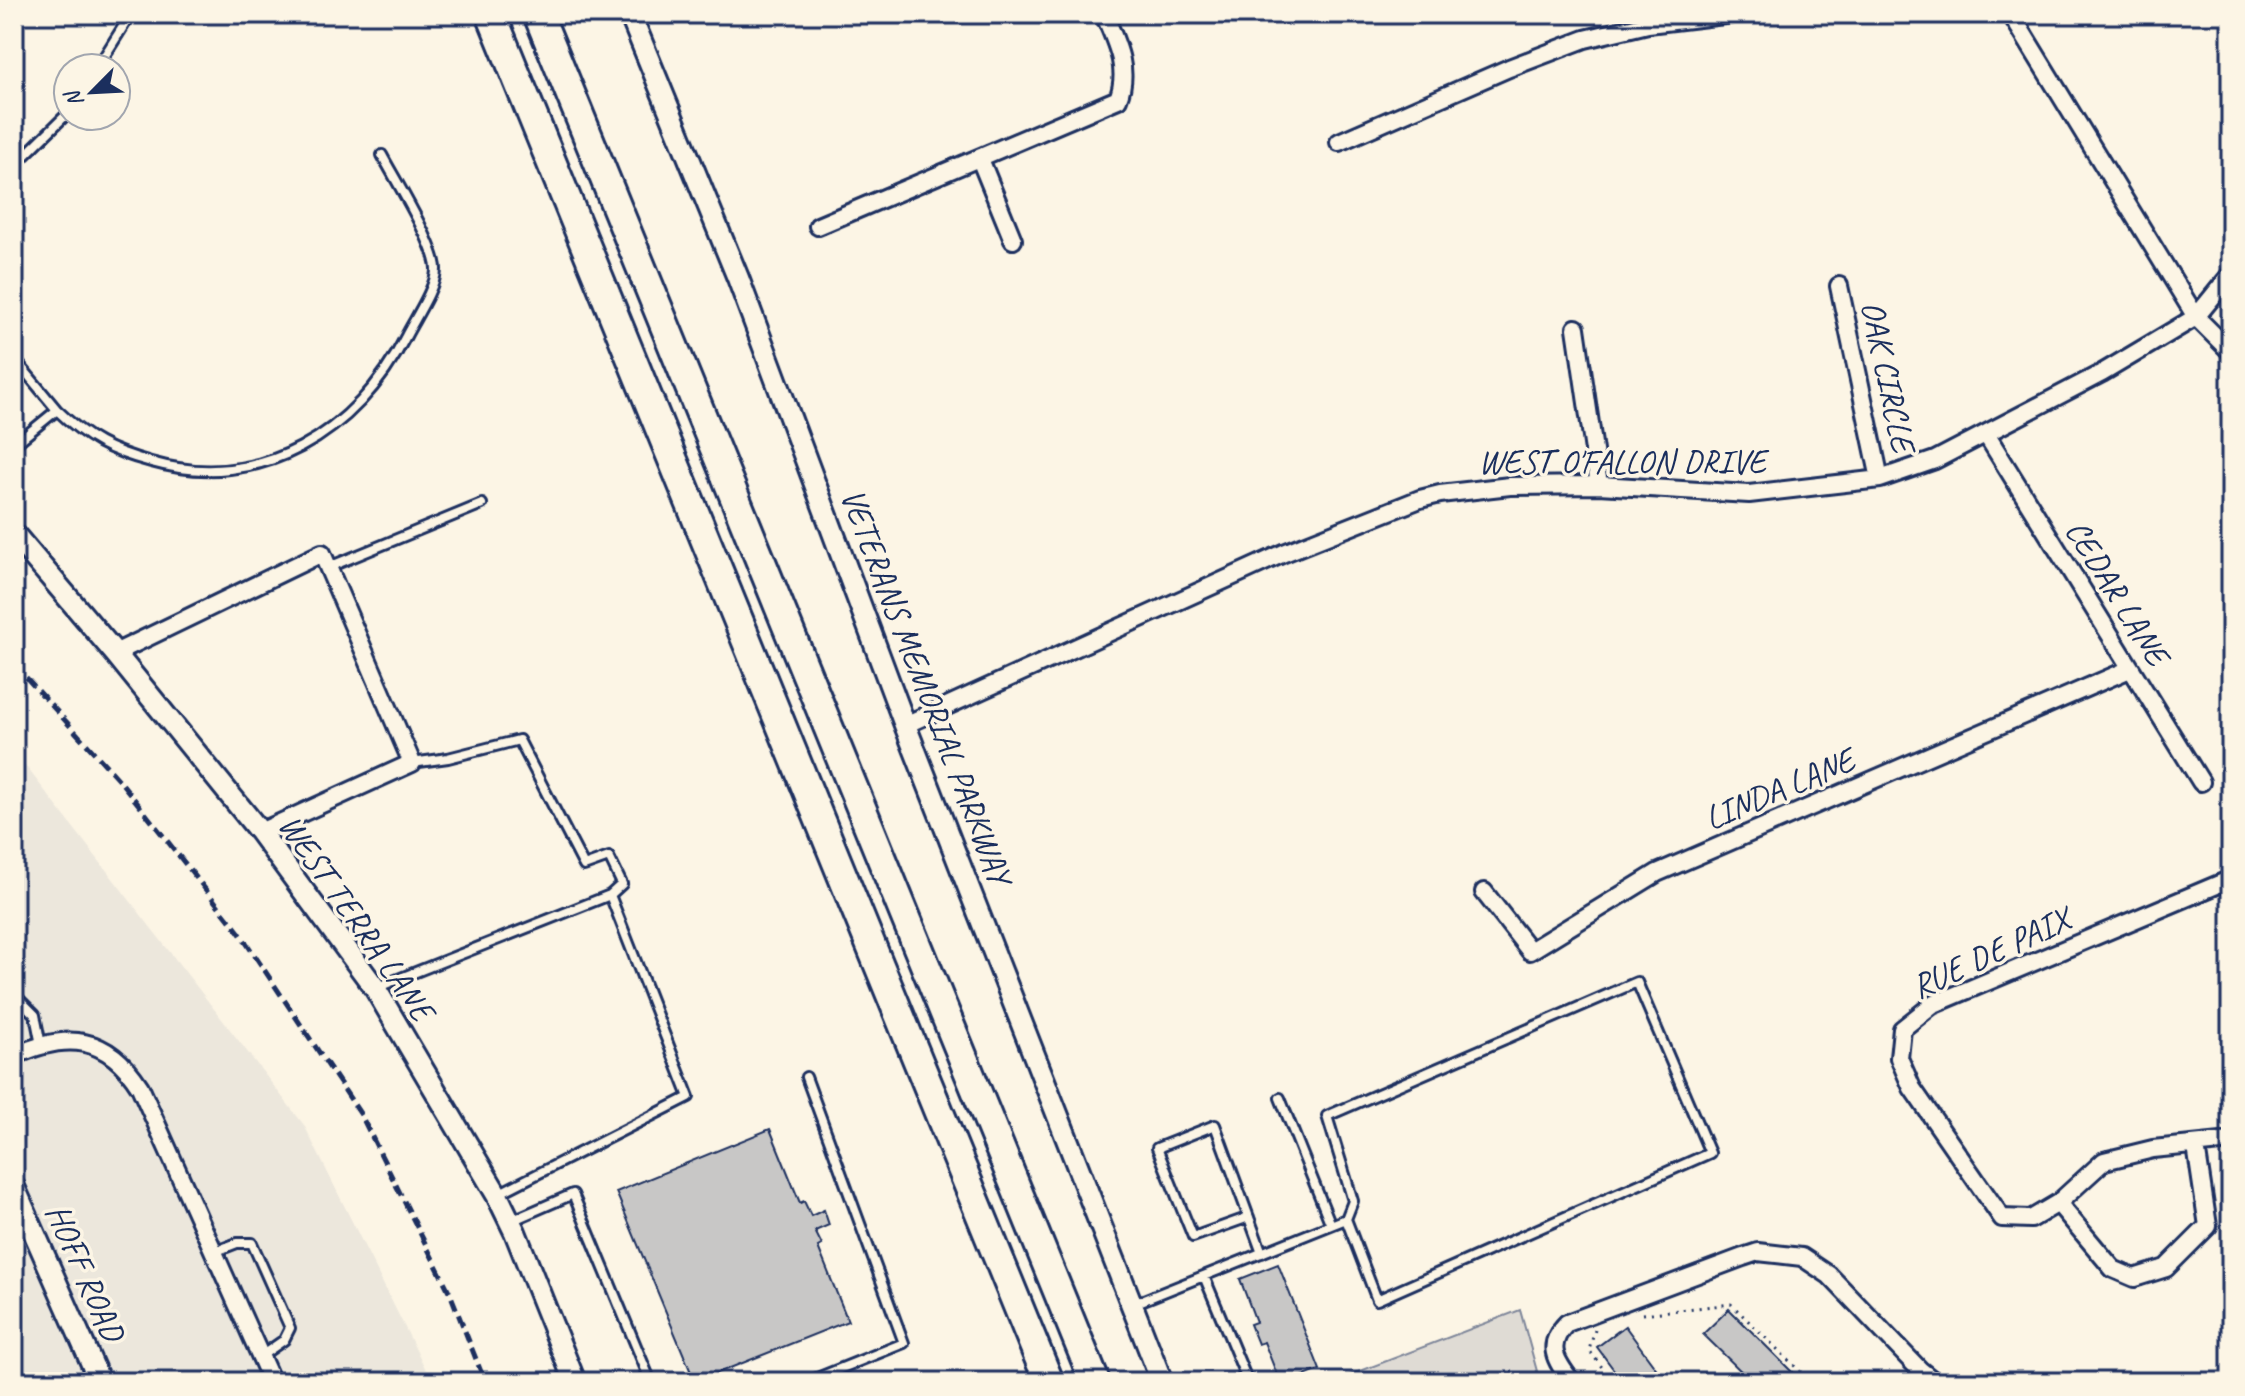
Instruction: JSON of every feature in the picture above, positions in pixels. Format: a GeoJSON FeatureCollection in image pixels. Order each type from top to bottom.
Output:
{"type":"FeatureCollection","features":[{"type":"Feature","properties":{"kind":"highway"},"geometry":{"type":"LineString","coordinates":[[491,14],[1049,1382]]}},
{"type":"Feature","properties":{"kind":"highway"},"geometry":{"type":"LineString","coordinates":[[538,14],[1095,1382]]}},
{"type":"Feature","properties":{"kind":"street","name":"VETERANS MEMORIAL PARKWAY"},"geometry":{"type":"LineString","coordinates":[[630,14],[738,278],[905,725],[1162,1382]]}},
{"type":"Feature","properties":{"kind":"street"},"geometry":{"type":"LineString","coordinates":[[818,226],[1118,99],[1123,85],[1122,63],[1104,14]]}},
{"type":"Feature","properties":{"kind":"street"},"geometry":{"type":"LineString","coordinates":[[1339,142],[1509,68],[1585,39],[1648,24],[1733,14]]}},
{"type":"Feature","properties":{"kind":"street"},"geometry":{"type":"LineString","coordinates":[[2011,14],[2196,317],[2231,352]]}},
{"type":"Feature","properties":{"kind":"street"},"geometry":{"type":"LineString","coordinates":[[980,159],[1013,240]]}},
{"type":"Feature","properties":{"kind":"street","name":"WEST O'FALLON DRIVE"},"geometry":{"type":"LineString","coordinates":[[905,725],[1284,553],[1420,499],[1510,486],[1599,485],[1749,494],[1880,479],[1935,460],[2102,373],[2196,317],[2231,274]]}},
{"type":"Feature","properties":{"kind":"street","name":"OAK CIRCLE"},"geometry":{"type":"LineString","coordinates":[[1839,286],[1880,479]]}},
{"type":"Feature","properties":{"kind":"street"},"geometry":{"type":"LineString","coordinates":[[1576,328],[1599,485]]}},
{"type":"Feature","properties":{"kind":"street","name":"CEDAR LANE"},"geometry":{"type":"LineString","coordinates":[[1986,434],[2201,782]]}},
{"type":"Feature","properties":{"kind":"street","name":"WEST TERRA LANE"},"geometry":{"type":"LineString","coordinates":[[14,534],[260,832],[375,988],[497,1195],[575,1382]]}},
{"type":"Feature","properties":{"kind":"street"},"geometry":{"type":"LineString","coordinates":[[115,653],[322,553],[412,763],[260,832]]}},
{"type":"Feature","properties":{"kind":"street","name":"LINDA LANE"},"geometry":{"type":"LineString","coordinates":[[1484,892],[1530,951],[1657,873],[2130,669]]}},
{"type":"Feature","properties":{"kind":"street","name":"RUE DE PAIX"},"geometry":{"type":"LineString","coordinates":[[2231,879],[1932,1005],[1902,1029],[1899,1058],[1912,1088],[2002,1218],[2031,1219],[2058,1203],[2104,1161],[2153,1149],[2231,1141]]}},
{"type":"Feature","properties":{"kind":"street"},"geometry":{"type":"LineString","coordinates":[[14,1056],[60,1040],[84,1042],[116,1057],[130,1070],[272,1382]]}},
{"type":"Feature","properties":{"kind":"street"},"geometry":{"type":"LineString","coordinates":[[2058,1203],[2113,1269],[2134,1278],[2166,1268],[2208,1226],[2196,1146]]}},
{"type":"Feature","properties":{"kind":"street","name":"HOFF ROAD"},"geometry":{"type":"LineString","coordinates":[[14,1187],[100,1382]]}},
{"type":"Feature","properties":{"kind":"street"},"geometry":{"type":"LineString","coordinates":[[1572,1382],[1553,1350],[1557,1333],[1567,1323],[1681,1278],[1758,1252],[1802,1257],[1829,1275],[1935,1382]]}},
{"type":"Feature","properties":{"kind":"lane"},"geometry":{"type":"LineString","coordinates":[[107,52],[131,14]]}},
{"type":"Feature","properties":{"kind":"lane"},"geometry":{"type":"LineString","coordinates":[[14,166],[52,129]]}},
{"type":"Feature","properties":{"kind":"lane"},"geometry":{"type":"LineString","coordinates":[[14,358],[77,429],[99,444],[173,468],[207,471],[243,467],[303,448],[325,433],[366,395],[396,356],[437,270],[429,245],[382,155]]}},
{"type":"Feature","properties":{"kind":"lane"},"geometry":{"type":"LineString","coordinates":[[14,445],[57,410]]}},
{"type":"Feature","properties":{"kind":"lane"},"geometry":{"type":"LineString","coordinates":[[329,567],[482,504]]}},
{"type":"Feature","properties":{"kind":"lane"},"geometry":{"type":"LineString","coordinates":[[375,988],[610,895],[622,884],[609,857],[584,866],[519,740],[448,758],[412,763]]}},
{"type":"Feature","properties":{"kind":"lane"},"geometry":{"type":"LineString","coordinates":[[497,1195],[689,1097],[610,895]]}},
{"type":"Feature","properties":{"kind":"lane"},"geometry":{"type":"LineString","coordinates":[[1131,1305],[1346,1219],[1353,1201],[1327,1116],[1637,982],[1710,1153],[1377,1300],[1346,1219]]}},
{"type":"Feature","properties":{"kind":"lane"},"geometry":{"type":"LineString","coordinates":[[14,994],[35,1015],[41,1045]]}},
{"type":"Feature","properties":{"kind":"lane"},"geometry":{"type":"LineString","coordinates":[[806,1077],[904,1343],[807,1382]]}},
{"type":"Feature","properties":{"kind":"lane"},"geometry":{"type":"LineString","coordinates":[[1280,1098],[1331,1225]]}},
{"type":"Feature","properties":{"kind":"lane"},"geometry":{"type":"LineString","coordinates":[[1249,1217],[1193,1237],[1157,1148],[1215,1125],[1249,1217],[1262,1253]]}},
{"type":"Feature","properties":{"kind":"lane"},"geometry":{"type":"LineString","coordinates":[[510,1222],[573,1194],[651,1382]]}},
{"type":"Feature","properties":{"kind":"lane"},"geometry":{"type":"LineString","coordinates":[[214,1252],[237,1243],[252,1243],[259,1257],[290,1328],[284,1340],[260,1357]]}},
{"type":"Feature","properties":{"kind":"lane"},"geometry":{"type":"LineString","coordinates":[[1204,1276],[1248,1382]]}},
{"type":"Feature","properties":{"kind":"path"},"geometry":{"type":"LineString","coordinates":[[1639,1315],[1731,1304],[1811,1382]]}},
{"type":"Feature","properties":{"kind":"path"},"geometry":{"type":"LineString","coordinates":[[1596,1327],[1589,1350],[1613,1382]]}},
{"type":"Feature","properties":{"kind":"shaded area"},"geometry":{"type":"Polygon","coordinates":[[[14,751],[304,1125],[432,1382],[14,1382],[14,751]]]}},
{"type":"Feature","properties":{"kind":"shaded area"},"geometry":{"type":"Polygon","coordinates":[[[1520,1310],[1540,1382],[1344,1382],[1342,1378],[1520,1310]]]}},
{"type":"Feature","properties":{"kind":"building"},"geometry":{"type":"Polygon","coordinates":[[[770,1129],[800,1203],[804,1201],[811,1216],[824,1210],[829,1225],[815,1231],[822,1245],[818,1247],[848,1321],[695,1382],[616,1192],[770,1129]]]}},
{"type":"Feature","properties":{"kind":"building"},"geometry":{"type":"Polygon","coordinates":[[[1278,1264],[1320,1370],[1289,1382],[1280,1382],[1264,1342],[1258,1344],[1250,1324],[1256,1322],[1240,1279],[1278,1264]]]}},
{"type":"Feature","properties":{"kind":"building"},"geometry":{"type":"Polygon","coordinates":[[[1729,1309],[1802,1382],[1752,1382],[1703,1334],[1729,1309]]]}},
{"type":"Feature","properties":{"kind":"building"},"geometry":{"type":"Polygon","coordinates":[[[1625,1326],[1666,1382],[1623,1382],[1597,1347],[1625,1326]]]}},
{"type":"Feature","properties":{"kind":"railway"},"geometry":{"type":"LineString","coordinates":[[14,664],[120,781],[239,932],[361,1115],[450,1293],[485,1382]]}}]}
